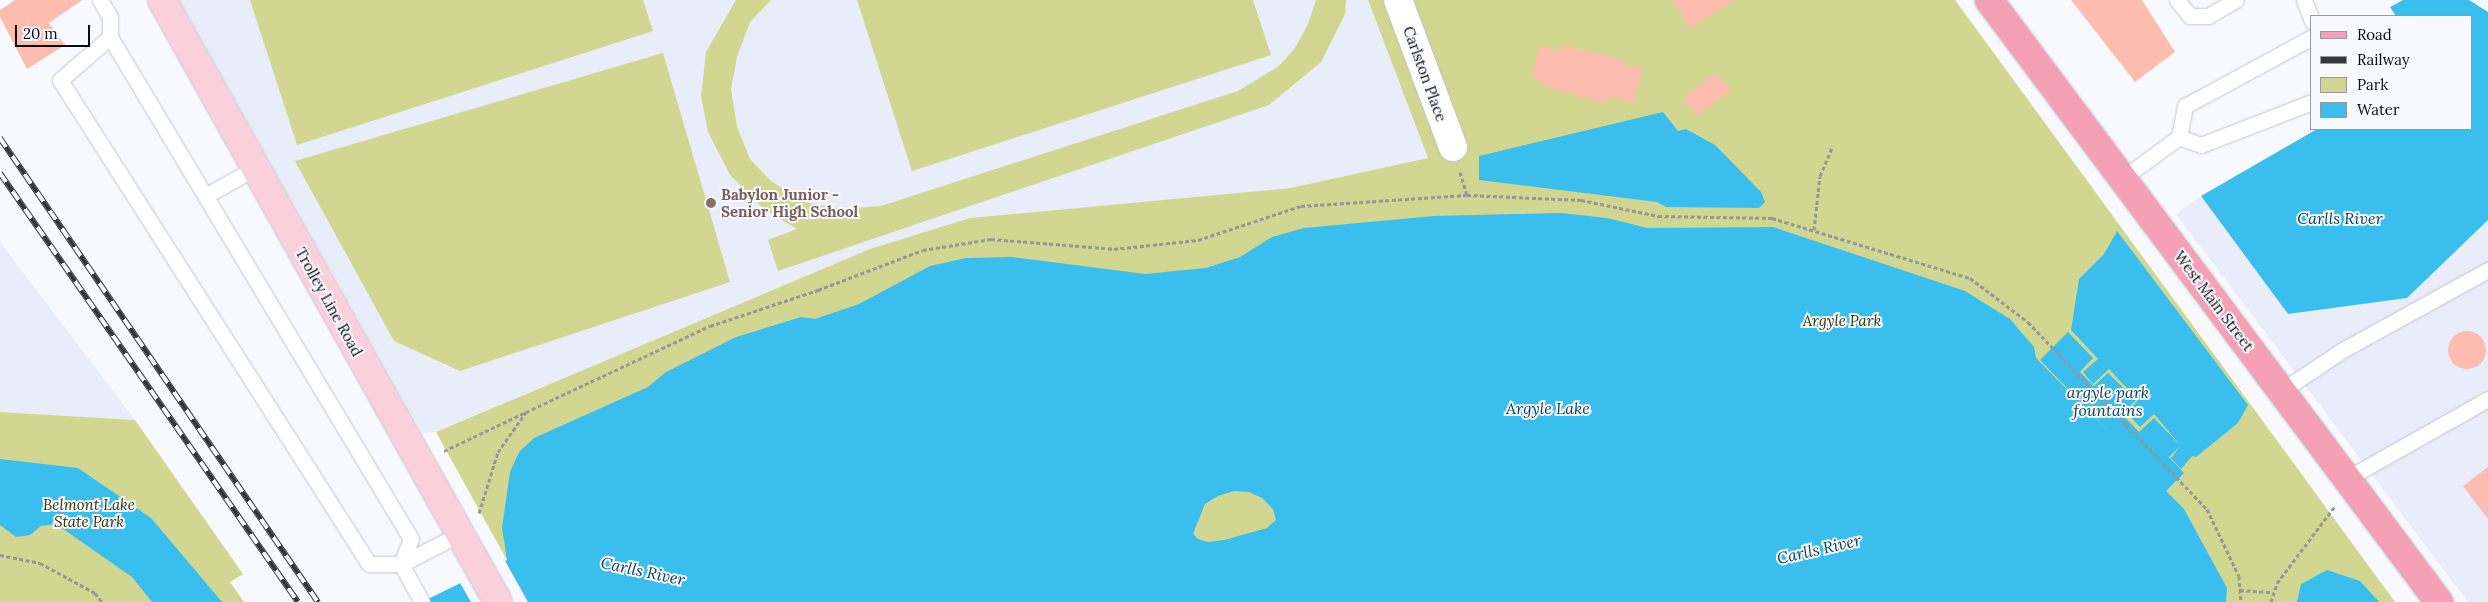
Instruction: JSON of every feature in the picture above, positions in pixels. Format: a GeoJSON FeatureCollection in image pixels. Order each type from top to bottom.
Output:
{"type":"FeatureCollection","features":[{"type":"Feature","properties":{"kind":"main road","name":"Trolley Line Road"},"geometry":{"type":"LineString","coordinates":[[162,0],[255,168],[471,527],[481,571],[498,602]]}},
{"type":"Feature","properties":{"kind":"main road","name":"West Main Street"},"geometry":{"type":"LineString","coordinates":[[1989,0],[2439,602]]}},
{"type":"Feature","properties":{"kind":"street","name":"Carlston Place"},"geometry":{"type":"LineString","coordinates":[[1398,0],[1452,147]]}},
{"type":"Feature","properties":{"kind":"lane"},"geometry":{"type":"LineString","coordinates":[[100,0],[110,17],[110,37],[411,539],[401,564]]}},
{"type":"Feature","properties":{"kind":"lane"},"geometry":{"type":"LineString","coordinates":[[2177,0],[2190,16],[2208,16],[2236,0]]}},
{"type":"Feature","properties":{"kind":"lane"},"geometry":{"type":"LineString","coordinates":[[2304,0],[2310,16]]}},
{"type":"Feature","properties":{"kind":"lane"},"geometry":{"type":"LineString","coordinates":[[110,37],[60,80],[369,564],[401,564],[471,527]]}},
{"type":"Feature","properties":{"kind":"lane"},"geometry":{"type":"LineString","coordinates":[[2123,178],[2179,137],[2185,106],[2310,38]]}},
{"type":"Feature","properties":{"kind":"lane"},"geometry":{"type":"LineString","coordinates":[[2179,137],[2201,145],[2310,103]]}},
{"type":"Feature","properties":{"kind":"lane"},"geometry":{"type":"LineString","coordinates":[[205,196],[255,168]]}},
{"type":"Feature","properties":{"kind":"lane"},"geometry":{"type":"LineString","coordinates":[[2281,391],[2341,351],[2488,270]]}},
{"type":"Feature","properties":{"kind":"lane"},"geometry":{"type":"LineString","coordinates":[[2349,482],[2488,399]]}},
{"type":"Feature","properties":{"kind":"lane"},"geometry":{"type":"LineString","coordinates":[[401,564],[419,597]]}},
{"type":"Feature","properties":{"kind":"path"},"geometry":{"type":"LineString","coordinates":[[1814,230],[1820,176],[1833,146]]}},
{"type":"Feature","properties":{"kind":"path"},"geometry":{"type":"LineString","coordinates":[[1452,147],[1467,195]]}},
{"type":"Feature","properties":{"kind":"path"},"geometry":{"type":"LineString","coordinates":[[444,452],[710,326],[818,290],[923,250],[991,239],[1114,249],[1198,240],[1301,206],[1467,195],[1581,200],[1658,216],[1772,218],[1970,278],[2028,322],[2207,508],[2239,576],[2241,602]]}},
{"type":"Feature","properties":{"kind":"path"},"geometry":{"type":"LineString","coordinates":[[471,527],[479,512],[498,452],[526,412]]}},
{"type":"Feature","properties":{"kind":"path"},"geometry":{"type":"LineString","coordinates":[[2270,602],[2272,592],[2349,482]]}},
{"type":"Feature","properties":{"kind":"path"},"geometry":{"type":"LineString","coordinates":[[0,555],[40,563],[95,593],[102,602]]}},
{"type":"Feature","properties":{"kind":"path"},"geometry":{"type":"LineString","coordinates":[[2240,590],[2272,592]]}},
{"type":"Feature","properties":{"kind":"shaded area","name":"Babylon Junior - Senior High School"},"geometry":{"type":"Polygon","coordinates":[[[179,0],[1368,0],[1428,158],[1290,188],[970,218],[870,249],[436,432],[422,433],[179,0]]]}},
{"type":"Feature","properties":{"kind":"shaded area"},"geometry":{"type":"Polygon","coordinates":[[[2201,196],[2288,314],[2407,298],[2488,220],[2488,602],[2468,602],[2176,214],[2201,196]]]}},
{"type":"Feature","properties":{"kind":"shaded area"},"geometry":{"type":"Polygon","coordinates":[[[0,242],[135,420],[0,412],[0,242]]]}},
{"type":"Feature","properties":{"kind":"green space"},"geometry":{"type":"Polygon","coordinates":[[[250,0],[643,0],[653,31],[297,145],[250,0]]]}},
{"type":"Feature","properties":{"kind":"green space"},"geometry":{"type":"Polygon","coordinates":[[[736,0],[771,0],[750,22],[737,57],[731,89],[737,127],[750,159],[771,181],[804,202],[842,209],[881,206],[1238,91],[1279,66],[1295,48],[1308,24],[1316,0],[1346,0],[1345,14],[1321,62],[1269,105],[778,271],[768,240],[797,229],[764,209],[730,175],[708,132],[701,96],[706,52],[736,0]]]}},
{"type":"Feature","properties":{"kind":"green space"},"geometry":{"type":"Polygon","coordinates":[[[857,0],[1253,0],[1271,55],[912,171],[857,0]]]}},
{"type":"Feature","properties":{"kind":"green space","name":"Argyle Lake"},"geometry":{"type":"Polygon","coordinates":[[[1368,0],[1955,0],[2395,602],[530,602],[436,432],[870,249],[970,218],[1290,188],[1428,158],[1368,0]]]}},
{"type":"Feature","properties":{"kind":"green space"},"geometry":{"type":"Polygon","coordinates":[[[663,53],[730,282],[460,371],[394,341],[295,161],[663,53]]]}},
{"type":"Feature","properties":{"kind":"green space","name":"Belmont Lake State Park"},"geometry":{"type":"Polygon","coordinates":[[[0,412],[135,420],[243,574],[230,582],[244,602],[0,602],[0,412]]]}},
{"type":"Feature","properties":{"kind":"water","name":"Carlls River"},"geometry":{"type":"Polygon","coordinates":[[[2403,0],[2469,0],[2488,12],[2488,220],[2407,298],[2288,314],[2201,196],[2315,130],[2473,130],[2473,15],[2395,15],[2390,7],[2403,0]]]}},
{"type":"Feature","properties":{"kind":"water"},"geometry":{"type":"Polygon","coordinates":[[[1663,112],[1678,131],[1686,129],[1715,145],[1761,192],[1765,202],[1759,208],[1666,207],[1657,202],[1479,180],[1479,156],[1663,112]]]}},
{"type":"Feature","properties":{"kind":"water","name":"Argyle Lake"},"geometry":{"type":"Polygon","coordinates":[[[1561,213],[1607,218],[1647,228],[1773,227],[1965,291],[2010,319],[2034,347],[2036,358],[2111,434],[2040,360],[2068,332],[2093,358],[2080,372],[2094,386],[2108,373],[2136,400],[2122,414],[2139,432],[2154,418],[2181,446],[2154,414],[2140,427],[2127,413],[2138,400],[2109,369],[2093,384],[2083,372],[2098,359],[2071,330],[2079,279],[2104,254],[2117,231],[2248,405],[2238,423],[2196,457],[2192,456],[2181,469],[2171,458],[2180,446],[2169,457],[2184,473],[2166,491],[2184,509],[2227,588],[2226,602],[422,602],[507,560],[502,528],[510,472],[519,452],[534,438],[648,387],[666,372],[736,337],[801,317],[815,319],[859,304],[930,266],[966,258],[1012,257],[1145,274],[1206,268],[1240,257],[1272,237],[1304,228],[1434,216],[1561,213]],[[1234,491],[1218,496],[1205,504],[1193,534],[1198,539],[1208,542],[1224,540],[1267,528],[1276,520],[1273,509],[1262,498],[1249,492],[1234,491]]]}},
{"type":"Feature","properties":{"kind":"water"},"geometry":{"type":"Polygon","coordinates":[[[0,459],[78,468],[151,518],[222,602],[152,602],[132,577],[56,524],[41,526],[30,535],[16,537],[0,525],[0,459]]]}},
{"type":"Feature","properties":{"kind":"water"},"geometry":{"type":"Polygon","coordinates":[[[2327,570],[2360,581],[2379,602],[2297,602],[2301,584],[2327,570]]]}},
{"type":"Feature","properties":{"kind":"pier"},"geometry":{"type":"Polygon","coordinates":[[[504,559],[528,602],[471,602],[460,583],[504,559]]]}},
{"type":"Feature","properties":{"kind":"building"},"geometry":{"type":"Polygon","coordinates":[[[15,0],[82,0],[49,23],[65,45],[27,69],[0,17],[0,10],[15,0]]]}},
{"type":"Feature","properties":{"kind":"building"},"geometry":{"type":"Polygon","coordinates":[[[1672,0],[1735,0],[1690,28],[1672,0]]]}},
{"type":"Feature","properties":{"kind":"building"},"geometry":{"type":"Polygon","coordinates":[[[2071,0],[2142,0],[2175,52],[2135,82],[2071,0]]]}},
{"type":"Feature","properties":{"kind":"building"},"geometry":{"type":"Polygon","coordinates":[[[1563,45],[1624,60],[1623,64],[1642,69],[1634,103],[1608,97],[1606,104],[1540,85],[1542,80],[1532,78],[1539,46],[1561,51],[1563,45]]]}},
{"type":"Feature","properties":{"kind":"building"},"geometry":{"type":"Polygon","coordinates":[[[1716,72],[1731,90],[1697,116],[1683,98],[1716,72]]]}},
{"type":"Feature","properties":{"kind":"building"},"geometry":{"type":"Polygon","coordinates":[[[2467,331],[2474,332],[2480,337],[2485,343],[2485,357],[2480,363],[2474,368],[2467,369],[2460,368],[2454,363],[2449,357],[2448,350],[2449,343],[2454,337],[2460,332],[2467,331]]]}},
{"type":"Feature","properties":{"kind":"building"},"geometry":{"type":"Polygon","coordinates":[[[2488,467],[2488,519],[2463,486],[2488,467]]]}},
{"type":"Feature","properties":{"kind":"railway"},"geometry":{"type":"LineString","coordinates":[[0,138],[318,602]]}},
{"type":"Feature","properties":{"kind":"railway"},"geometry":{"type":"LineString","coordinates":[[0,173],[298,602]]}},
{"type":"Feature","properties":{"kind":"place","name":"Babylon Junior - Senior High School"},"geometry":{"type":"Point","coordinates":[711,203]}},
{"type":"Feature","properties":{"kind":"park label","name":"Argyle Park"},"geometry":{"type":"Point","coordinates":[1842,321]}},
{"type":"Feature","properties":{"kind":"water label","name":"argyle park fountains"},"geometry":{"type":"Point","coordinates":[2108,401]}}]}
